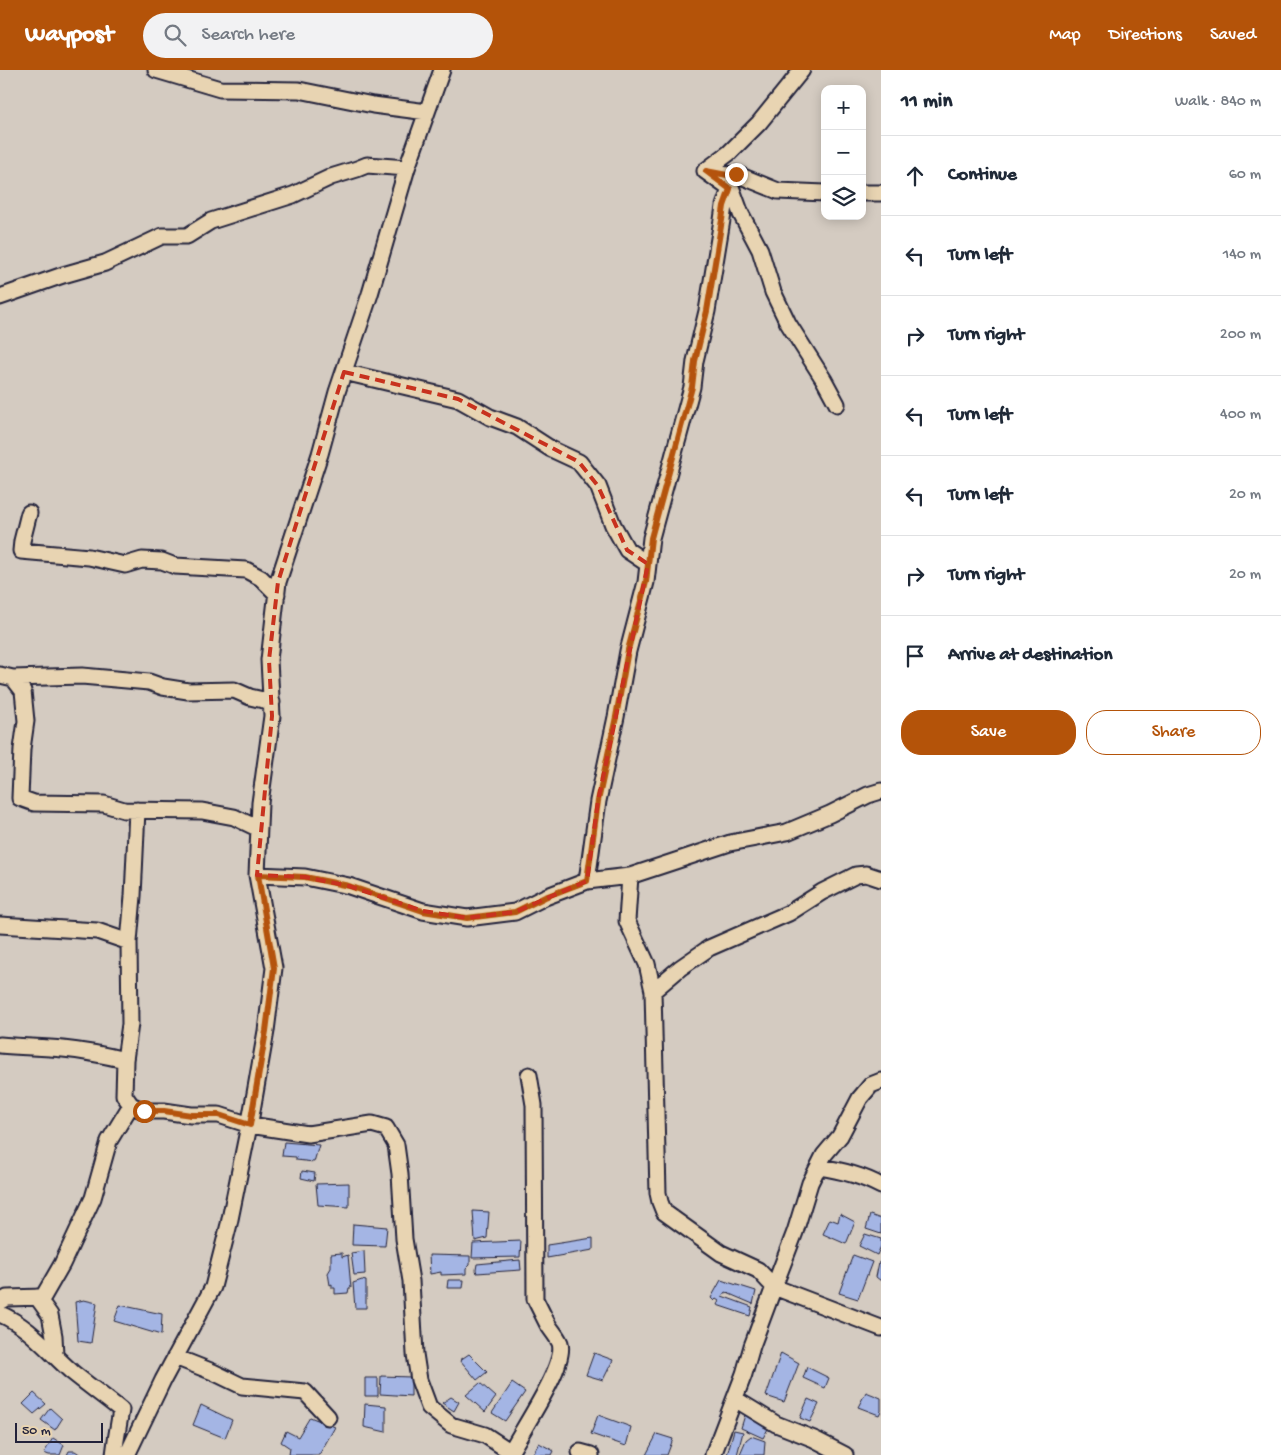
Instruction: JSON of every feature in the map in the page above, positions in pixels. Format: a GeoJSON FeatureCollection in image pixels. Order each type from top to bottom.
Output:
{"type":"FeatureCollection","features":[{"type":"Feature","properties":{"kind":"street"},"geometry":{"type":"LineString","coordinates":[[156,70],[220,89],[299,90],[373,105],[427,112]]}},
{"type":"Feature","properties":{"kind":"street"},"geometry":{"type":"LineString","coordinates":[[127,1455],[175,1357],[213,1287],[229,1224],[250,1125],[266,1031],[274,968],[258,875],[260,803],[272,716],[269,660],[278,582],[370,294],[407,168],[442,70]]}},
{"type":"Feature","properties":{"kind":"street"},"geometry":{"type":"LineString","coordinates":[[706,171],[729,153],[773,107],[802,70]]}},
{"type":"Feature","properties":{"kind":"street"},"geometry":{"type":"LineString","coordinates":[[729,153],[741,214],[760,250],[773,292],[788,323],[824,380],[836,404]]}},
{"type":"Feature","properties":{"kind":"street"},"geometry":{"type":"LineString","coordinates":[[0,297],[63,275],[105,263],[162,236],[187,236],[211,220],[293,195],[331,177],[357,168],[367,165],[407,168]]}},
{"type":"Feature","properties":{"kind":"street"},"geometry":{"type":"LineString","coordinates":[[706,171],[732,175],[778,191],[821,193]]}},
{"type":"Feature","properties":{"kind":"street"},"geometry":{"type":"LineString","coordinates":[[587,881],[598,801],[628,650],[646,582],[651,538],[692,387],[695,361],[707,311],[724,206],[730,189],[706,171]]}},
{"type":"Feature","properties":{"kind":"street"},"geometry":{"type":"LineString","coordinates":[[866,193],[881,193]]}},
{"type":"Feature","properties":{"kind":"street"},"geometry":{"type":"LineString","coordinates":[[344,372],[458,400],[490,418],[517,427],[551,448],[579,462],[598,486],[613,525],[627,550],[648,564]]}},
{"type":"Feature","properties":{"kind":"street"},"geometry":{"type":"LineString","coordinates":[[29,513],[21,551],[89,557],[125,565],[142,560],[162,561],[175,566],[246,570],[261,578],[277,594]]}},
{"type":"Feature","properties":{"kind":"street"},"geometry":{"type":"LineString","coordinates":[[6,676],[82,676],[149,682],[163,687],[188,691],[234,690],[250,697],[272,702]]}},
{"type":"Feature","properties":{"kind":"street"},"geometry":{"type":"LineString","coordinates":[[6,676],[23,691],[26,722],[22,749],[20,798],[34,803],[104,804],[124,810],[202,811],[234,817],[259,829]]}},
{"type":"Feature","properties":{"kind":"street"},"geometry":{"type":"LineString","coordinates":[[258,875],[305,877],[349,886],[423,911],[467,918],[515,912],[545,897],[587,881],[630,876],[730,843],[787,832],[868,795],[881,791]]}},
{"type":"Feature","properties":{"kind":"street"},"geometry":{"type":"LineString","coordinates":[[137,810],[129,942],[130,1024],[125,1060],[124,1095],[131,1105],[144,1111],[219,1115],[250,1125],[308,1134],[372,1124],[386,1128],[396,1145],[400,1174],[404,1239],[411,1281],[415,1354],[419,1380],[429,1407],[451,1425],[484,1435],[510,1453],[543,1396],[561,1354],[560,1343],[535,1299],[534,1106],[529,1074]]}},
{"type":"Feature","properties":{"kind":"street"},"geometry":{"type":"LineString","coordinates":[[653,991],[680,968],[709,948],[789,913],[822,892],[856,875],[866,874],[881,879]]}},
{"type":"Feature","properties":{"kind":"street"},"geometry":{"type":"LineString","coordinates":[[630,876],[627,921],[647,964],[653,991],[658,1193],[664,1212],[721,1253],[758,1270],[774,1287],[881,1328]]}},
{"type":"Feature","properties":{"kind":"street"},"geometry":{"type":"LineString","coordinates":[[0,925],[97,931],[129,942]]}},
{"type":"Feature","properties":{"kind":"street"},"geometry":{"type":"LineString","coordinates":[[0,1045],[78,1050],[125,1060]]}},
{"type":"Feature","properties":{"kind":"street"},"geometry":{"type":"LineString","coordinates":[[713,1455],[795,1232],[810,1183],[824,1154],[844,1128],[860,1098],[871,1085],[881,1081]]}},
{"type":"Feature","properties":{"kind":"street"},"geometry":{"type":"LineString","coordinates":[[0,1302],[7,1298],[44,1297],[93,1198],[109,1141],[131,1105]]}},
{"type":"Feature","properties":{"kind":"street"},"geometry":{"type":"LineString","coordinates":[[818,1168],[852,1174],[881,1186]]}},
{"type":"Feature","properties":{"kind":"street"},"geometry":{"type":"LineString","coordinates":[[37,1297],[50,1314],[54,1336],[54,1355]]}},
{"type":"Feature","properties":{"kind":"street"},"geometry":{"type":"LineString","coordinates":[[0,1314],[12,1319],[29,1331],[73,1372],[121,1410],[114,1455]]}},
{"type":"Feature","properties":{"kind":"street"},"geometry":{"type":"LineString","coordinates":[[175,1357],[242,1386],[305,1392],[328,1417]]}},
{"type":"Feature","properties":{"kind":"street"},"geometry":{"type":"LineString","coordinates":[[735,1399],[776,1424],[814,1439],[845,1455]]}},
{"type":"Feature","properties":{"kind":"highlighted area"},"geometry":{"type":"Polygon","coordinates":[[[344,372],[458,399],[579,462],[598,486],[627,550],[648,564],[598,801],[587,881],[515,912],[467,918],[423,911],[349,886],[305,877],[257,875],[272,716],[269,660],[278,582],[344,372]]]}},
{"type":"Feature","properties":{"kind":"building"},"geometry":{"type":"Polygon","coordinates":[[[284,1142],[319,1145],[314,1162],[296,1160],[296,1157],[282,1156],[284,1142]]]}},
{"type":"Feature","properties":{"kind":"building"},"geometry":{"type":"Polygon","coordinates":[[[302,1171],[315,1173],[314,1181],[301,1178],[302,1171]]]}},
{"type":"Feature","properties":{"kind":"building"},"geometry":{"type":"Polygon","coordinates":[[[349,1183],[349,1207],[318,1205],[316,1184],[349,1183]]]}},
{"type":"Feature","properties":{"kind":"building"},"geometry":{"type":"Polygon","coordinates":[[[473,1211],[489,1212],[487,1238],[475,1241],[473,1211]]]}},
{"type":"Feature","properties":{"kind":"building"},"geometry":{"type":"Polygon","coordinates":[[[840,1214],[855,1222],[846,1244],[823,1234],[830,1219],[838,1222],[840,1214]]]}},
{"type":"Feature","properties":{"kind":"building"},"geometry":{"type":"Polygon","coordinates":[[[870,1215],[881,1219],[881,1234],[866,1229],[870,1215]]]}},
{"type":"Feature","properties":{"kind":"building"},"geometry":{"type":"Polygon","coordinates":[[[353,1224],[387,1227],[385,1246],[352,1245],[353,1224]]]}},
{"type":"Feature","properties":{"kind":"building"},"geometry":{"type":"Polygon","coordinates":[[[865,1234],[881,1239],[881,1246],[877,1255],[859,1246],[865,1234]]]}},
{"type":"Feature","properties":{"kind":"building"},"geometry":{"type":"Polygon","coordinates":[[[593,1238],[593,1250],[547,1258],[547,1245],[593,1238]]]}},
{"type":"Feature","properties":{"kind":"building"},"geometry":{"type":"Polygon","coordinates":[[[521,1241],[520,1257],[472,1258],[473,1243],[521,1241]]]}},
{"type":"Feature","properties":{"kind":"building"},"geometry":{"type":"Polygon","coordinates":[[[364,1251],[365,1274],[354,1275],[351,1253],[364,1251]]]}},
{"type":"Feature","properties":{"kind":"building"},"geometry":{"type":"Polygon","coordinates":[[[342,1253],[342,1257],[348,1255],[351,1288],[349,1288],[348,1293],[335,1294],[335,1288],[332,1288],[332,1284],[330,1285],[328,1273],[331,1268],[331,1254],[342,1253]]]}},
{"type":"Feature","properties":{"kind":"building"},"geometry":{"type":"Polygon","coordinates":[[[429,1255],[470,1256],[470,1265],[466,1269],[466,1274],[441,1275],[441,1272],[430,1274],[429,1255]]]}},
{"type":"Feature","properties":{"kind":"building"},"geometry":{"type":"Polygon","coordinates":[[[853,1255],[872,1262],[858,1299],[839,1293],[853,1255]]]}},
{"type":"Feature","properties":{"kind":"building"},"geometry":{"type":"Polygon","coordinates":[[[520,1260],[521,1270],[477,1273],[476,1270],[477,1264],[520,1260]]]}},
{"type":"Feature","properties":{"kind":"building"},"geometry":{"type":"Polygon","coordinates":[[[879,1262],[881,1263],[881,1281],[876,1277],[879,1262]]]}},
{"type":"Feature","properties":{"kind":"building"},"geometry":{"type":"Polygon","coordinates":[[[362,1280],[366,1281],[366,1308],[355,1308],[353,1283],[362,1280]]]}},
{"type":"Feature","properties":{"kind":"building"},"geometry":{"type":"Polygon","coordinates":[[[448,1280],[464,1280],[463,1288],[447,1288],[448,1280]]]}},
{"type":"Feature","properties":{"kind":"building"},"geometry":{"type":"Polygon","coordinates":[[[721,1280],[756,1291],[753,1304],[725,1292],[722,1296],[752,1307],[750,1316],[717,1305],[719,1301],[716,1299],[714,1301],[711,1298],[721,1280]]]}},
{"type":"Feature","properties":{"kind":"building"},"geometry":{"type":"Polygon","coordinates":[[[84,1300],[97,1303],[91,1343],[78,1341],[75,1302],[84,1300]]]}},
{"type":"Feature","properties":{"kind":"building"},"geometry":{"type":"Polygon","coordinates":[[[120,1305],[162,1314],[161,1335],[114,1321],[120,1305]]]}},
{"type":"Feature","properties":{"kind":"building"},"geometry":{"type":"Polygon","coordinates":[[[594,1353],[613,1360],[603,1380],[586,1375],[594,1353]]]}},
{"type":"Feature","properties":{"kind":"building"},"geometry":{"type":"Polygon","coordinates":[[[781,1353],[799,1363],[784,1402],[766,1396],[781,1353]]]}},
{"type":"Feature","properties":{"kind":"building"},"geometry":{"type":"Polygon","coordinates":[[[469,1354],[487,1372],[477,1380],[460,1360],[469,1354]]]}},
{"type":"Feature","properties":{"kind":"building"},"geometry":{"type":"Polygon","coordinates":[[[807,1367],[829,1378],[825,1388],[803,1378],[807,1367]]]}},
{"type":"Feature","properties":{"kind":"building"},"geometry":{"type":"Polygon","coordinates":[[[381,1376],[411,1377],[411,1396],[380,1394],[381,1376]]]}},
{"type":"Feature","properties":{"kind":"building"},"geometry":{"type":"Polygon","coordinates":[[[365,1378],[378,1378],[378,1396],[365,1396],[365,1378]]]}},
{"type":"Feature","properties":{"kind":"building"},"geometry":{"type":"Polygon","coordinates":[[[480,1383],[496,1397],[485,1412],[466,1395],[480,1383]]]}},
{"type":"Feature","properties":{"kind":"building"},"geometry":{"type":"Polygon","coordinates":[[[512,1383],[525,1392],[505,1421],[492,1413],[512,1383]]]}},
{"type":"Feature","properties":{"kind":"building"},"geometry":{"type":"Polygon","coordinates":[[[866,1392],[881,1398],[881,1411],[879,1415],[858,1407],[866,1392]]]}},
{"type":"Feature","properties":{"kind":"building"},"geometry":{"type":"Polygon","coordinates":[[[34,1393],[46,1404],[34,1414],[23,1404],[34,1393]]]}},
{"type":"Feature","properties":{"kind":"building"},"geometry":{"type":"Polygon","coordinates":[[[451,1397],[459,1402],[454,1411],[442,1403],[451,1397]]]}},
{"type":"Feature","properties":{"kind":"building"},"geometry":{"type":"Polygon","coordinates":[[[808,1399],[819,1404],[810,1422],[800,1418],[808,1399]]]}},
{"type":"Feature","properties":{"kind":"building"},"geometry":{"type":"Polygon","coordinates":[[[365,1404],[386,1406],[386,1432],[364,1427],[365,1404]]]}},
{"type":"Feature","properties":{"kind":"building"},"geometry":{"type":"Polygon","coordinates":[[[201,1405],[232,1420],[225,1438],[193,1425],[201,1405]]]}},
{"type":"Feature","properties":{"kind":"building"},"geometry":{"type":"Polygon","coordinates":[[[50,1408],[62,1419],[55,1430],[41,1420],[50,1408]]]}},
{"type":"Feature","properties":{"kind":"building"},"geometry":{"type":"Polygon","coordinates":[[[752,1414],[758,1423],[770,1425],[763,1438],[741,1428],[745,1415],[752,1414]]]}},
{"type":"Feature","properties":{"kind":"building"},"geometry":{"type":"Polygon","coordinates":[[[598,1415],[631,1427],[626,1446],[591,1434],[598,1415]]]}},
{"type":"Feature","properties":{"kind":"building"},"geometry":{"type":"Polygon","coordinates":[[[310,1417],[335,1427],[319,1455],[289,1455],[290,1448],[281,1442],[286,1431],[298,1437],[310,1417]]]}},
{"type":"Feature","properties":{"kind":"building"},"geometry":{"type":"Polygon","coordinates":[[[734,1430],[743,1432],[737,1455],[727,1455],[734,1430]]]}},
{"type":"Feature","properties":{"kind":"building"},"geometry":{"type":"Polygon","coordinates":[[[657,1434],[673,1439],[667,1455],[646,1455],[657,1434]]]}},
{"type":"Feature","properties":{"kind":"building"},"geometry":{"type":"Polygon","coordinates":[[[751,1436],[765,1441],[764,1455],[740,1454],[746,1440],[751,1436]]]}},
{"type":"Feature","properties":{"kind":"building"},"geometry":{"type":"Polygon","coordinates":[[[53,1438],[64,1445],[60,1455],[44,1453],[53,1438]]]}},
{"type":"Feature","properties":{"kind":"building"},"geometry":{"type":"Polygon","coordinates":[[[539,1443],[554,1451],[552,1455],[532,1455],[539,1443]]]}},
{"type":"Feature","properties":{"kind":"building"},"geometry":{"type":"Polygon","coordinates":[[[69,1451],[75,1451],[81,1455],[67,1455],[69,1451]]]}},
{"type":"Feature","properties":{"kind":"route"},"geometry":{"type":"LineString","coordinates":[[144,1111],[219,1115],[250,1125],[266,1031],[274,968],[258,875],[305,877],[349,886],[423,911],[467,918],[515,912],[545,897],[587,881],[598,801],[628,650],[646,582],[651,538],[692,387],[695,361],[707,311],[724,206],[730,189],[706,171],[727,175],[736,174]]}}]}
